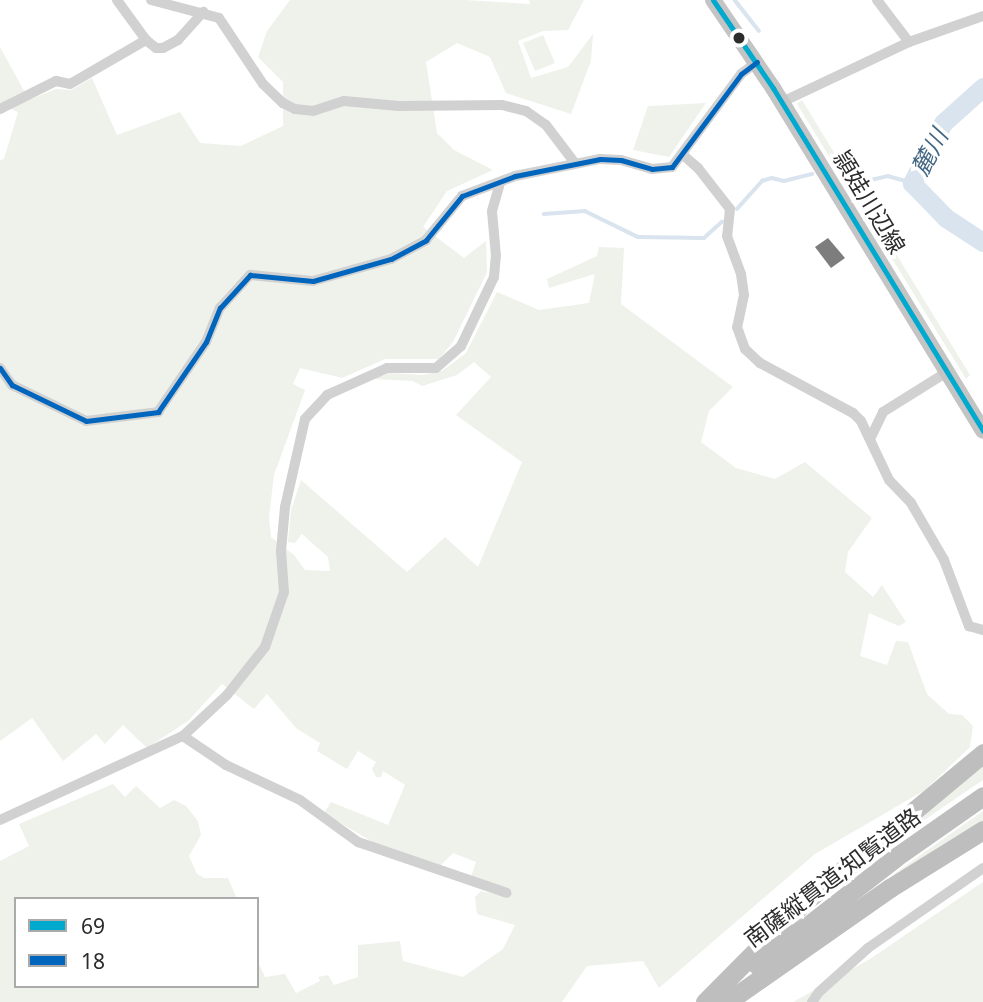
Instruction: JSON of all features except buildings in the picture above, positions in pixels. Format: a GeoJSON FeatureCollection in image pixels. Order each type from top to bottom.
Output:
{"type":"FeatureCollection","features":[{"type":"Feature","properties":{"kind":"highway"},"geometry":{"type":"LineString","coordinates":[[705,1002],[802,904],[983,753]]}},
{"type":"Feature","properties":{"kind":"highway","name":"南薩縦貫道;知覧道路"},"geometry":{"type":"LineString","coordinates":[[713,1002],[825,910],[983,796]]}},
{"type":"Feature","properties":{"kind":"highway"},"geometry":{"type":"LineString","coordinates":[[727,1002],[890,888],[983,830]]}},
{"type":"Feature","properties":{"kind":"main road","name":"頴娃川辺線"},"geometry":{"type":"LineString","coordinates":[[713,0],[757,62],[983,431]]}},
{"type":"Feature","properties":{"kind":"street"},"geometry":{"type":"LineString","coordinates":[[117,0],[146,40],[156,48],[163,48],[178,40],[202,12]]}},
{"type":"Feature","properties":{"kind":"street"},"geometry":{"type":"LineString","coordinates":[[151,0],[219,18],[263,84],[283,103],[295,109],[313,111],[344,101],[398,106],[502,105],[526,111],[546,125],[575,163]]}},
{"type":"Feature","properties":{"kind":"street"},"geometry":{"type":"LineString","coordinates":[[877,0],[909,42]]}},
{"type":"Feature","properties":{"kind":"street"},"geometry":{"type":"LineString","coordinates":[[782,102],[909,42],[983,16]]}},
{"type":"Feature","properties":{"kind":"street"},"geometry":{"type":"LineString","coordinates":[[0,109],[56,81],[70,84],[146,40]]}},
{"type":"Feature","properties":{"kind":"street"},"geometry":{"type":"LineString","coordinates":[[0,368],[12,385],[86,421],[158,412],[206,342],[220,307],[250,275],[313,281],[391,259],[426,240],[463,196],[515,176],[575,163],[621,160],[662,170],[672,167],[741,74],[757,62]]}},
{"type":"Feature","properties":{"kind":"street"},"geometry":{"type":"LineString","coordinates":[[683,155],[712,184],[730,209],[727,236],[741,274],[744,295],[737,327],[745,349],[760,363],[853,414],[870,439],[889,480],[911,503],[944,560],[969,625],[983,630]]}},
{"type":"Feature","properties":{"kind":"street"},"geometry":{"type":"LineString","coordinates":[[0,820],[183,737],[227,695],[265,647],[284,592],[281,551],[285,507],[305,419],[327,395],[387,368],[436,368],[461,346],[494,276],[496,256],[492,211],[500,183]]}},
{"type":"Feature","properties":{"kind":"street"},"geometry":{"type":"LineString","coordinates":[[870,439],[883,412],[947,372]]}},
{"type":"Feature","properties":{"kind":"street"},"geometry":{"type":"LineString","coordinates":[[183,737],[226,765],[300,800],[358,842],[507,893]]}},
{"type":"Feature","properties":{"kind":"street"},"geometry":{"type":"LineString","coordinates":[[812,1002],[819,992],[868,948],[983,868]]}},
{"type":"Feature","properties":{"kind":"shaded area"},"geometry":{"type":"Polygon","coordinates":[[[290,0],[465,0],[530,4],[529,0],[584,0],[568,30],[543,31],[518,41],[531,78],[568,67],[593,34],[591,61],[571,114],[506,93],[490,57],[457,43],[426,62],[437,133],[454,150],[493,170],[447,191],[423,227],[464,258],[486,241],[487,272],[453,342],[439,359],[385,359],[342,378],[300,368],[293,384],[305,390],[274,475],[269,517],[271,537],[294,555],[305,570],[330,571],[328,557],[302,534],[295,543],[288,542],[291,510],[301,480],[407,572],[445,537],[478,567],[522,462],[456,415],[491,377],[474,362],[457,375],[422,386],[413,381],[374,379],[389,373],[423,375],[442,371],[466,353],[497,292],[539,310],[589,303],[595,274],[549,288],[547,279],[597,256],[599,247],[624,248],[621,304],[733,387],[709,411],[701,442],[736,468],[775,479],[805,462],[872,518],[848,552],[845,572],[873,597],[882,585],[906,622],[899,626],[869,613],[860,656],[887,665],[896,641],[908,642],[927,694],[949,714],[962,715],[973,726],[970,747],[925,790],[815,854],[659,988],[643,961],[587,966],[562,1002],[0,1002],[0,861],[29,846],[19,824],[113,784],[125,797],[136,786],[160,808],[174,800],[186,806],[198,821],[201,835],[189,856],[197,874],[204,878],[228,878],[236,897],[14,897],[14,988],[259,988],[259,964],[265,977],[285,974],[296,993],[320,981],[318,977],[328,975],[334,985],[358,977],[358,945],[400,941],[403,961],[463,977],[503,949],[515,925],[477,914],[475,897],[481,891],[508,897],[512,891],[471,877],[476,862],[453,853],[438,868],[376,844],[324,813],[331,802],[388,825],[405,785],[383,771],[381,777],[376,777],[372,769],[376,762],[358,751],[347,769],[317,751],[320,743],[296,728],[267,694],[254,709],[222,684],[188,721],[147,748],[123,725],[105,744],[96,734],[63,761],[32,718],[0,741],[0,160],[4,159],[18,112],[0,104],[0,47],[29,100],[56,89],[71,90],[92,78],[117,135],[180,112],[200,143],[241,146],[283,126],[283,82],[258,57],[267,31],[290,0]]]}},
{"type":"Feature","properties":{"kind":"shaded area"},"geometry":{"type":"Polygon","coordinates":[[[543,35],[555,63],[535,71],[523,43],[543,35]]]}},
{"type":"Feature","properties":{"kind":"shaded area"},"geometry":{"type":"Polygon","coordinates":[[[802,100],[970,375],[966,379],[797,104],[802,100]]]}},
{"type":"Feature","properties":{"kind":"shaded area"},"geometry":{"type":"Polygon","coordinates":[[[706,103],[669,157],[633,150],[648,106],[706,103]]]}},
{"type":"Feature","properties":{"kind":"shaded area"},"geometry":{"type":"Polygon","coordinates":[[[983,760],[983,780],[914,827],[803,916],[983,760]]]}},
{"type":"Feature","properties":{"kind":"shaded area"},"geometry":{"type":"Polygon","coordinates":[[[983,811],[983,824],[826,923],[929,849],[983,811]]]}},
{"type":"Feature","properties":{"kind":"shaded area"},"geometry":{"type":"Polygon","coordinates":[[[983,882],[983,1002],[793,1002],[870,959],[983,882]]]}},
{"type":"Feature","properties":{"kind":"waterway"},"geometry":{"type":"LineString","coordinates":[[735,0],[759,31]]}},
{"type":"Feature","properties":{"kind":"waterway","name":"麓川"},"geometry":{"type":"LineString","coordinates":[[983,87],[943,123],[912,183],[946,218],[983,242]]}},
{"type":"Feature","properties":{"kind":"waterway"},"geometry":{"type":"LineString","coordinates":[[737,209],[762,181],[772,178],[784,181],[812,174]]}},
{"type":"Feature","properties":{"kind":"waterway"},"geometry":{"type":"LineString","coordinates":[[858,183],[888,176],[912,183]]}},
{"type":"Feature","properties":{"kind":"waterway"},"geometry":{"type":"LineString","coordinates":[[544,214],[585,211],[638,237],[704,238],[722,222]]}},
{"type":"Feature","properties":{"kind":"transit line","name":"69"},"geometry":{"type":"LineString","coordinates":[[713,0],[773,88],[983,431]]}},
{"type":"Feature","properties":{"kind":"transit line","name":"18"},"geometry":{"type":"LineString","coordinates":[[0,368],[12,385],[86,421],[158,412],[206,342],[220,308],[250,275],[313,281],[391,259],[426,240],[462,196],[515,176],[600,159],[621,160],[652,169],[672,167],[741,74],[757,62]]}}]}
